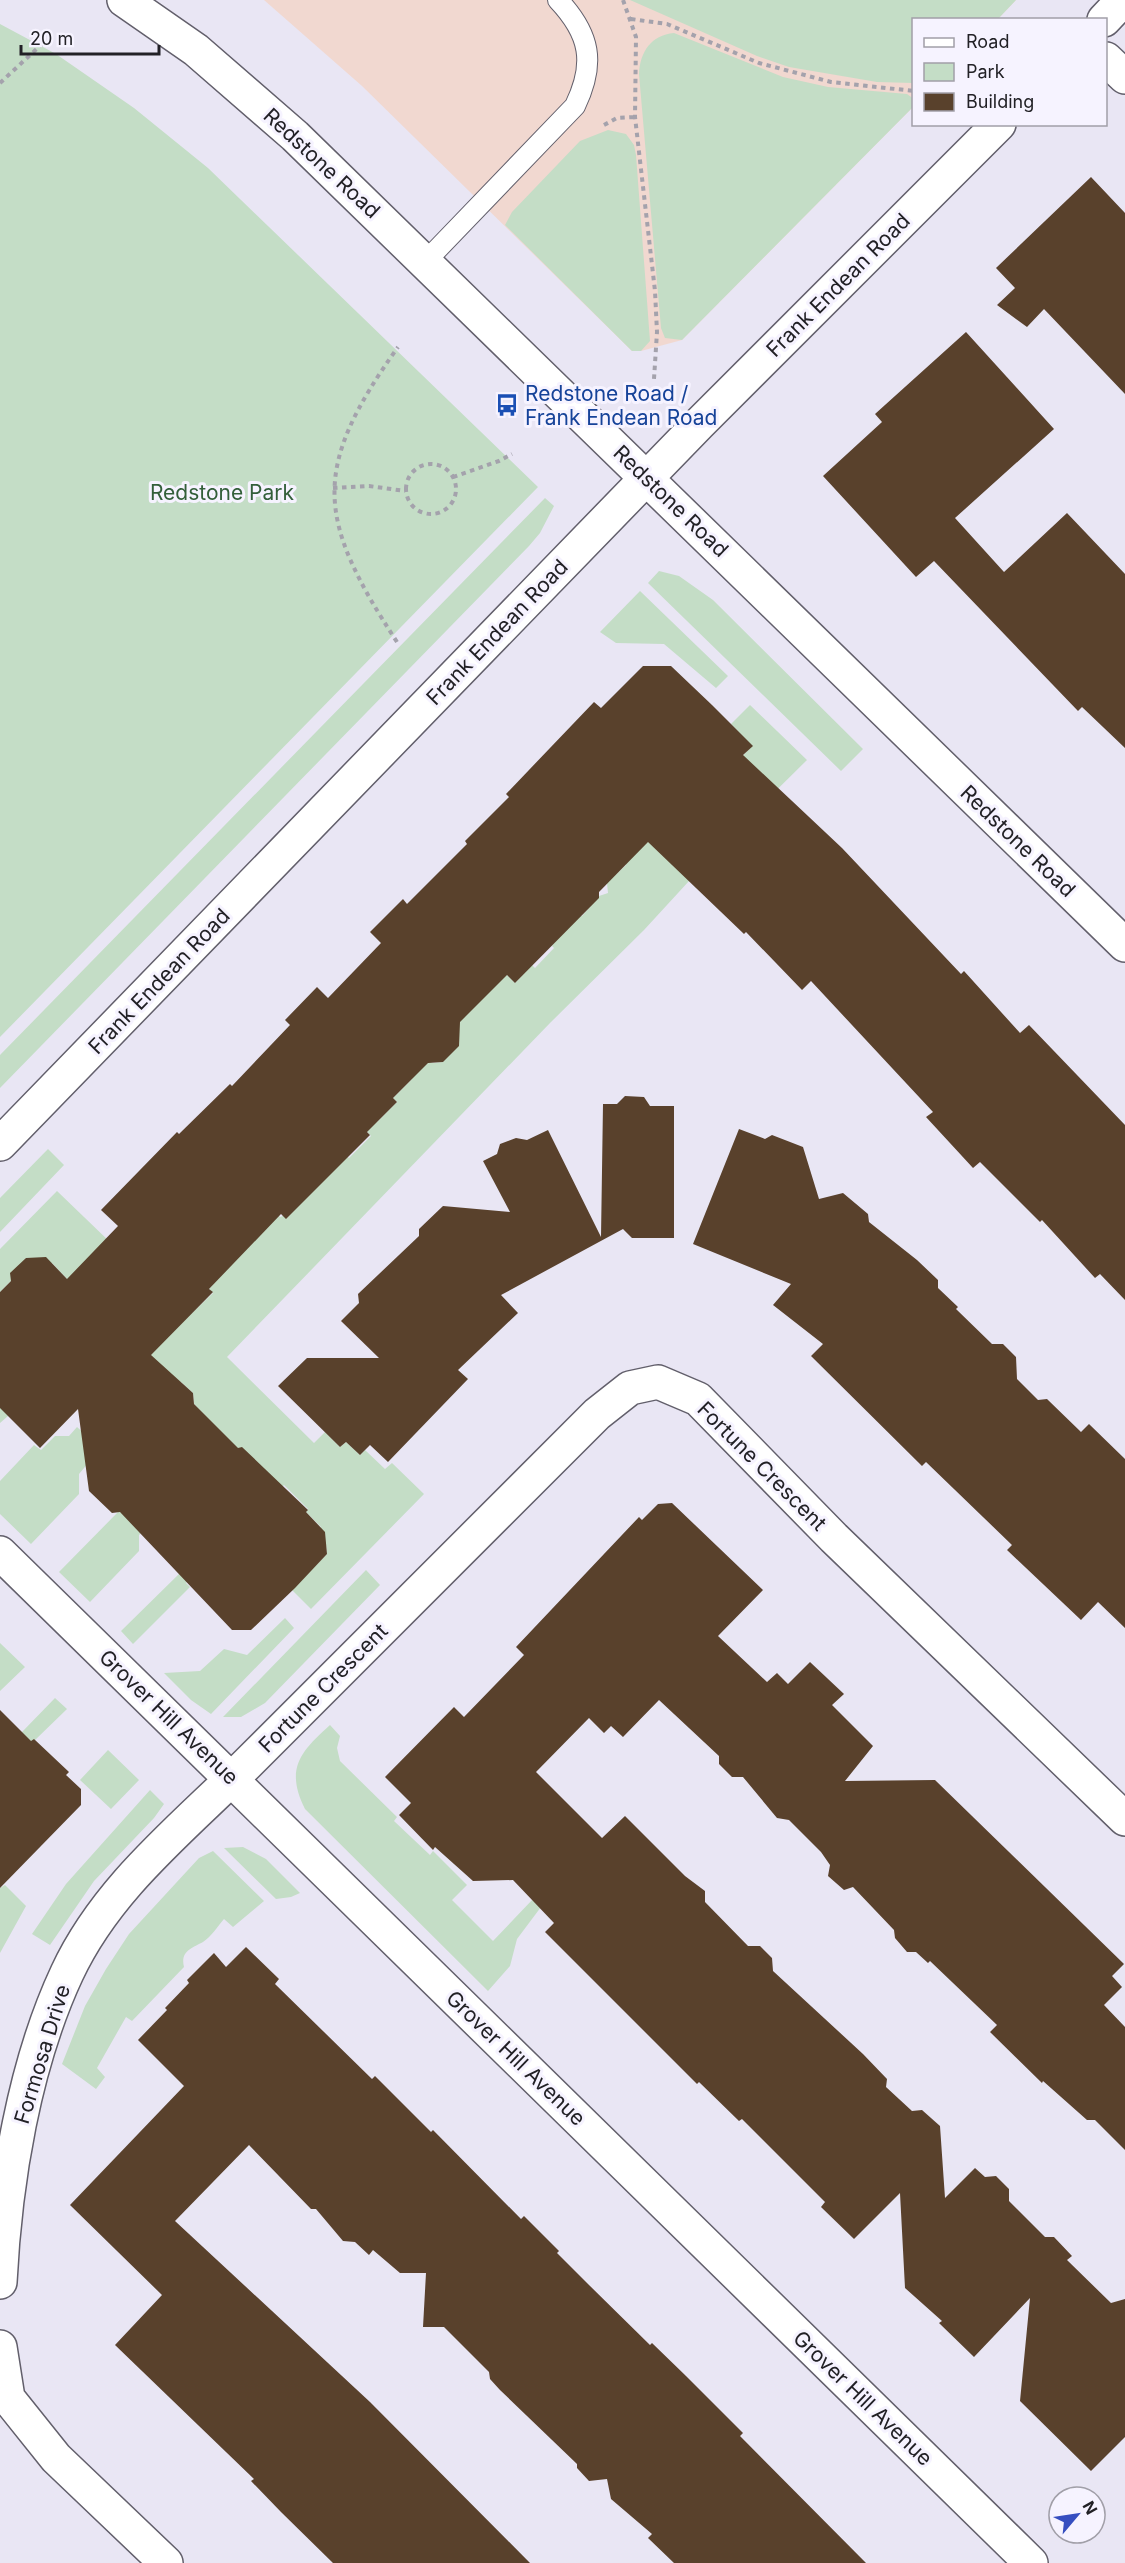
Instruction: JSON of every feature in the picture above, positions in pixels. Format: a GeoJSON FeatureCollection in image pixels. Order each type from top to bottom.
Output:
{"type":"FeatureCollection","features":[{"type":"Feature","properties":{"kind":"street","name":"Redstone Road"},"geometry":{"type":"LineString","coordinates":[[124,0],[196,50],[295,136],[1125,945]]}},
{"type":"Feature","properties":{"kind":"street"},"geometry":{"type":"LineString","coordinates":[[1106,18],[1123,0]]}},
{"type":"Feature","properties":{"kind":"street"},"geometry":{"type":"LineString","coordinates":[[1107,60],[1125,77]]}},
{"type":"Feature","properties":{"kind":"street","name":"Frank Endean Road"},"geometry":{"type":"LineString","coordinates":[[0,1144],[647,478],[997,126]]}},
{"type":"Feature","properties":{"kind":"street","name":"Fortune Crescent"},"geometry":{"type":"LineString","coordinates":[[232,1779],[597,1414],[630,1388],[658,1382],[698,1399],[834,1538],[1125,1819]]}},
{"type":"Feature","properties":{"kind":"street","name":"Grover Hill Avenue"},"geometry":{"type":"LineString","coordinates":[[0,1553],[1031,2563]]}},
{"type":"Feature","properties":{"kind":"street","name":"Formosa Drive"},"geometry":{"type":"LineString","coordinates":[[0,2282],[14,2144],[34,2064],[67,1972],[106,1908],[140,1868],[232,1779]]}},
{"type":"Feature","properties":{"kind":"street"},"geometry":{"type":"LineString","coordinates":[[0,2347],[8,2398],[56,2458],[166,2563]]}},
{"type":"Feature","properties":{"kind":"lane"},"geometry":{"type":"LineString","coordinates":[[425,262],[575,106],[586,84],[585,40],[576,19],[558,0]]}},
{"type":"Feature","properties":{"kind":"path"},"geometry":{"type":"LineString","coordinates":[[623,0],[636,38],[635,117],[655,291],[657,332],[654,379]]}},
{"type":"Feature","properties":{"kind":"path"},"geometry":{"type":"LineString","coordinates":[[631,19],[667,24],[759,63],[821,79],[912,91]]}},
{"type":"Feature","properties":{"kind":"path"},"geometry":{"type":"LineString","coordinates":[[0,83],[43,43]]}},
{"type":"Feature","properties":{"kind":"path"},"geometry":{"type":"LineString","coordinates":[[397,642],[348,556],[334,511],[333,488],[343,439],[374,381],[398,347]]}},
{"type":"Feature","properties":{"kind":"path"},"geometry":{"type":"LineString","coordinates":[[453,477],[499,461],[512,453]]}},
{"type":"Feature","properties":{"kind":"path"},"geometry":{"type":"LineString","coordinates":[[422,465],[438,465],[453,477],[456,490],[454,498],[443,511],[435,514],[418,511],[407,499],[405,491],[409,476],[422,465]]}},
{"type":"Feature","properties":{"kind":"path"},"geometry":{"type":"LineString","coordinates":[[333,488],[369,486],[405,491]]}},
{"type":"Feature","properties":{"kind":"shaded area"},"geometry":{"type":"Polygon","coordinates":[[[264,0],[1016,0],[999,18],[912,18],[912,108],[682,340],[641,351],[632,351],[362,86],[264,0]]]}},
{"type":"Feature","properties":{"kind":"green space"},"geometry":{"type":"Polygon","coordinates":[[[630,0],[1016,0],[999,18],[912,18],[912,83],[877,82],[789,67],[757,56],[630,0]]]}},
{"type":"Feature","properties":{"kind":"green space","name":"Redstone Park"},"geometry":{"type":"Polygon","coordinates":[[[0,24],[56,54],[134,108],[208,168],[538,487],[0,1037],[0,24]]]}},
{"type":"Feature","properties":{"kind":"green space"},"geometry":{"type":"Polygon","coordinates":[[[674,33],[783,77],[828,87],[907,94],[912,98],[912,108],[682,340],[665,338],[661,328],[639,74],[644,52],[648,46],[666,34],[674,33]]]}},
{"type":"Feature","properties":{"kind":"green space"},"geometry":{"type":"Polygon","coordinates":[[[608,130],[626,134],[634,145],[636,155],[650,341],[641,351],[632,351],[505,225],[512,212],[580,141],[608,130]]]}},
{"type":"Feature","properties":{"kind":"green space"},"geometry":{"type":"Polygon","coordinates":[[[545,498],[554,506],[540,533],[529,546],[0,1088],[0,1055],[545,498]]]}},
{"type":"Feature","properties":{"kind":"green space"},"geometry":{"type":"Polygon","coordinates":[[[659,571],[679,576],[713,600],[863,749],[841,771],[648,583],[659,571]]]}},
{"type":"Feature","properties":{"kind":"green space"},"geometry":{"type":"Polygon","coordinates":[[[640,591],[728,676],[716,688],[664,644],[616,643],[600,632],[640,591]]]}},
{"type":"Feature","properties":{"kind":"green space"},"geometry":{"type":"Polygon","coordinates":[[[750,705],[807,760],[735,831],[644,930],[550,1023],[227,1357],[314,1443],[325,1432],[340,1447],[346,1442],[360,1455],[365,1450],[385,1469],[392,1463],[424,1494],[311,1609],[292,1590],[327,1554],[326,1545],[316,1533],[321,1527],[306,1512],[308,1509],[284,1485],[268,1500],[235,1448],[194,1404],[193,1393],[181,1382],[173,1382],[89,1462],[79,1474],[79,1494],[31,1544],[0,1514],[0,1481],[34,1445],[41,1450],[55,1436],[69,1436],[77,1427],[86,1435],[155,1366],[8,1416],[0,1423],[0,1402],[67,1279],[52,1263],[46,1269],[34,1258],[26,1258],[11,1281],[0,1292],[0,1249],[57,1191],[138,1269],[192,1313],[213,1293],[209,1289],[276,1213],[280,1217],[283,1216],[345,1155],[349,1158],[371,1136],[362,1126],[377,1122],[397,1102],[393,1098],[412,1079],[422,1052],[432,1063],[443,1062],[446,1024],[501,969],[515,983],[532,965],[535,968],[554,948],[552,946],[573,916],[582,916],[599,896],[608,893],[607,883],[626,865],[625,853],[704,796],[752,746],[731,724],[750,705]]]}},
{"type":"Feature","properties":{"kind":"green space"},"geometry":{"type":"Polygon","coordinates":[[[48,1149],[64,1165],[0,1232],[0,1198],[48,1149]]]}},
{"type":"Feature","properties":{"kind":"green space"},"geometry":{"type":"Polygon","coordinates":[[[118,1512],[160,1514],[139,1535],[139,1551],[90,1602],[59,1572],[118,1512]]]}},
{"type":"Feature","properties":{"kind":"green space"},"geometry":{"type":"Polygon","coordinates":[[[366,1570],[380,1585],[265,1703],[241,1717],[223,1717],[366,1570]]]}},
{"type":"Feature","properties":{"kind":"green space"},"geometry":{"type":"Polygon","coordinates":[[[180,1573],[194,1574],[186,1583],[190,1587],[133,1644],[121,1631],[180,1573]]]}},
{"type":"Feature","properties":{"kind":"green space"},"geometry":{"type":"Polygon","coordinates":[[[285,1618],[294,1628],[211,1714],[191,1700],[164,1673],[200,1671],[224,1649],[247,1655],[285,1618]]]}},
{"type":"Feature","properties":{"kind":"green space"},"geometry":{"type":"Polygon","coordinates":[[[0,1643],[25,1667],[0,1691],[0,1643]]]}},
{"type":"Feature","properties":{"kind":"green space"},"geometry":{"type":"Polygon","coordinates":[[[55,1698],[67,1709],[0,1774],[22,1732],[55,1698]]]}},
{"type":"Feature","properties":{"kind":"green space"},"geometry":{"type":"Polygon","coordinates":[[[330,1725],[340,1736],[337,1748],[340,1761],[397,1817],[394,1821],[430,1855],[433,1851],[467,1885],[452,1900],[493,1941],[533,1899],[541,1907],[517,1939],[510,1966],[488,1991],[305,1809],[296,1783],[296,1772],[304,1753],[330,1725]]]}},
{"type":"Feature","properties":{"kind":"green space"},"geometry":{"type":"Polygon","coordinates":[[[108,1750],[139,1780],[111,1809],[80,1780],[108,1750]]]}},
{"type":"Feature","properties":{"kind":"green space"},"geometry":{"type":"Polygon","coordinates":[[[150,1790],[164,1804],[154,1818],[94,1881],[50,1945],[32,1934],[66,1884],[150,1790]]]}},
{"type":"Feature","properties":{"kind":"green space"},"geometry":{"type":"Polygon","coordinates":[[[243,1847],[266,1859],[300,1893],[276,1899],[224,1848],[243,1847]]]}},
{"type":"Feature","properties":{"kind":"green space"},"geometry":{"type":"Polygon","coordinates":[[[213,1851],[264,1901],[233,1927],[224,1919],[206,1940],[185,1954],[184,1967],[132,2021],[126,2017],[97,2068],[105,2077],[96,2089],[62,2064],[85,2006],[129,1934],[199,1858],[213,1851]]]}},
{"type":"Feature","properties":{"kind":"green space"},"geometry":{"type":"Polygon","coordinates":[[[5,1885],[26,1906],[0,1953],[0,1888],[5,1885]]]}},
{"type":"Feature","properties":{"kind":"building"},"geometry":{"type":"Polygon","coordinates":[[[1091,177],[1125,213],[1125,394],[1044,309],[1027,327],[997,305],[1015,288],[996,268],[1091,177]]]}},
{"type":"Feature","properties":{"kind":"building"},"geometry":{"type":"Polygon","coordinates":[[[966,332],[1054,429],[955,518],[1004,572],[1067,513],[1125,574],[1125,748],[1082,707],[1078,711],[934,561],[916,577],[823,476],[882,422],[875,414],[966,332]]]}},
{"type":"Feature","properties":{"kind":"building"},"geometry":{"type":"Polygon","coordinates":[[[643,666],[671,666],[712,705],[753,746],[743,755],[842,848],[961,974],[964,971],[1020,1033],[1029,1025],[1125,1125],[1125,1300],[1100,1274],[1095,1278],[1042,1220],[1040,1222],[980,1162],[973,1168],[926,1117],[933,1112],[811,981],[802,990],[746,932],[744,934],[648,842],[599,892],[599,898],[515,983],[507,975],[460,1022],[459,1046],[443,1062],[428,1063],[393,1098],[397,1102],[367,1132],[370,1135],[286,1219],[281,1214],[209,1289],[213,1292],[151,1355],[193,1393],[194,1404],[238,1448],[242,1447],[308,1510],[306,1512],[325,1532],[327,1554],[295,1588],[251,1630],[232,1630],[120,1512],[112,1513],[89,1491],[78,1409],[40,1448],[0,1408],[0,1292],[11,1281],[10,1273],[26,1258],[46,1257],[67,1279],[118,1226],[101,1210],[177,1132],[179,1134],[230,1084],[232,1086],[290,1025],[285,1020],[317,987],[328,998],[381,943],[370,932],[403,899],[407,904],[467,844],[465,841],[509,797],[506,794],[594,702],[601,708],[643,666]]]}},
{"type":"Feature","properties":{"kind":"building"},"geometry":{"type":"Polygon","coordinates":[[[625,1096],[644,1097],[650,1106],[674,1106],[674,1238],[632,1238],[623,1229],[501,1295],[518,1313],[458,1370],[468,1379],[388,1462],[370,1445],[360,1455],[346,1442],[340,1447],[278,1386],[307,1358],[379,1358],[341,1321],[359,1303],[358,1294],[419,1236],[419,1229],[443,1206],[510,1212],[483,1161],[497,1154],[500,1144],[516,1138],[527,1140],[548,1130],[601,1237],[603,1104],[617,1104],[625,1096]]]}},
{"type":"Feature","properties":{"kind":"building"},"geometry":{"type":"Polygon","coordinates":[[[739,1129],[765,1139],[772,1135],[803,1147],[819,1199],[843,1193],[868,1214],[869,1222],[938,1280],[938,1288],[992,1344],[1003,1344],[1016,1357],[1017,1379],[1038,1400],[1047,1399],[1081,1432],[1089,1424],[1125,1459],[1125,1628],[1098,1602],[1081,1620],[1007,1550],[1012,1545],[926,1462],[922,1466],[811,1356],[823,1344],[773,1305],[791,1284],[693,1244],[739,1129]]]}},
{"type":"Feature","properties":{"kind":"building"},"geometry":{"type":"Polygon","coordinates":[[[672,1503],[763,1590],[718,1636],[767,1682],[777,1673],[788,1684],[810,1662],[844,1694],[832,1705],[873,1746],[845,1781],[935,1780],[1124,1964],[1112,1976],[1122,1987],[1104,2005],[1125,2027],[1125,2150],[1095,2120],[1087,2120],[1043,2081],[1042,2083],[990,2032],[997,2025],[930,1961],[928,1963],[916,1952],[907,1952],[895,1938],[894,1930],[853,1887],[844,1890],[828,1876],[830,1865],[821,1852],[789,1820],[777,1818],[743,1777],[732,1777],[719,1764],[719,1756],[659,1700],[623,1737],[611,1726],[604,1733],[589,1718],[536,1772],[602,1838],[625,1816],[685,1876],[705,1891],[705,1902],[748,1946],[760,1946],[772,1958],[773,1971],[863,2054],[887,2079],[886,2087],[912,2111],[922,2110],[940,2126],[945,2198],[975,2168],[985,2177],[996,2176],[1009,2189],[1009,2201],[1045,2237],[1054,2237],[1072,2256],[1067,2260],[1111,2303],[1125,2299],[1125,2437],[1091,2471],[1020,2401],[1030,2298],[974,2357],[939,2323],[942,2321],[905,2288],[900,2193],[854,2239],[821,2207],[825,2202],[742,2119],[739,2121],[699,2082],[697,2084],[545,1932],[554,1923],[513,1880],[473,1881],[435,1847],[433,1850],[399,1815],[411,1803],[385,1777],[454,1707],[464,1717],[524,1655],[516,1647],[639,1517],[642,1520],[658,1504],[672,1503]]]}},
{"type":"Feature","properties":{"kind":"building"},"geometry":{"type":"Polygon","coordinates":[[[0,1710],[31,1741],[34,1739],[69,1772],[66,1775],[81,1789],[81,1805],[0,1888],[0,1710]]]}},
{"type":"Feature","properties":{"kind":"building"},"geometry":{"type":"Polygon","coordinates":[[[246,1947],[279,1979],[275,1984],[372,2079],[375,2076],[431,2132],[433,2130],[521,2219],[524,2216],[589,2285],[650,2345],[652,2343],[743,2433],[740,2436],[866,2563],[674,2563],[648,2538],[652,2534],[611,2499],[607,2479],[589,2481],[577,2468],[577,2464],[500,2390],[490,2379],[489,2372],[444,2327],[423,2327],[426,2273],[400,2273],[373,2250],[369,2255],[355,2242],[343,2241],[316,2209],[311,2209],[249,2145],[175,2221],[370,2402],[530,2563],[333,2563],[281,2512],[251,2481],[254,2479],[115,2345],[162,2295],[70,2205],[184,2086],[138,2040],[167,2010],[165,2008],[189,1983],[187,1980],[214,1953],[226,1967],[246,1947]]]}},
{"type":"Feature","properties":{"kind":"place","name":"Redstone Road / Frank Endean Road"},"geometry":{"type":"Point","coordinates":[507,405]}}]}
